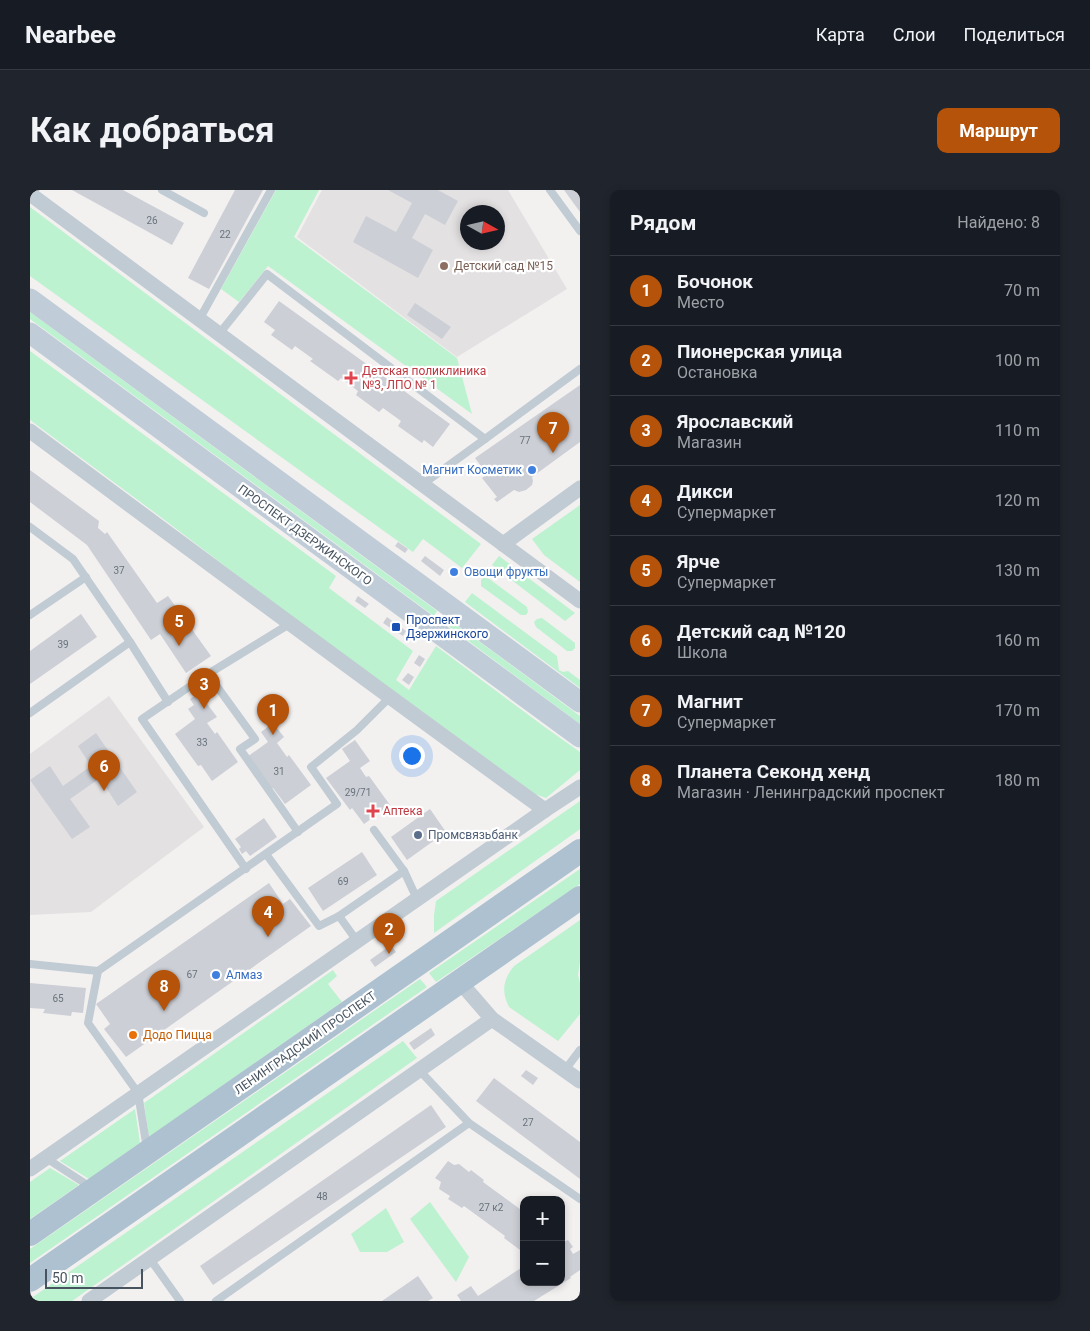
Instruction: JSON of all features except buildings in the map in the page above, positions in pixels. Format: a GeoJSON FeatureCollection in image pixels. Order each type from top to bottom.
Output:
{"type":"FeatureCollection","features":[{"type":"Feature","properties":{"kind":"main road"},"geometry":{"type":"LineString","coordinates":[[30,299],[580,702]]}},
{"type":"Feature","properties":{"kind":"main road","name":"ПРОСПЕКТ ДЗЕРЖИНСКОГО"},"geometry":{"type":"LineString","coordinates":[[30,333],[580,737]]}},
{"type":"Feature","properties":{"kind":"main road","name":"ЛЕНИНГРАДСКИЙ ПРОСПЕКТ"},"geometry":{"type":"LineString","coordinates":[[30,1234],[580,851]]}},
{"type":"Feature","properties":{"kind":"main road"},"geometry":{"type":"LineString","coordinates":[[30,1280],[580,898]]}},
{"type":"Feature","properties":{"kind":"street"},"geometry":{"type":"LineString","coordinates":[[30,194],[580,601]]}},
{"type":"Feature","properties":{"kind":"street"},"geometry":{"type":"LineString","coordinates":[[30,431],[291,623],[389,698],[545,810]]}},
{"type":"Feature","properties":{"kind":"street"},"geometry":{"type":"LineString","coordinates":[[503,544],[580,488]]}},
{"type":"Feature","properties":{"kind":"street"},"geometry":{"type":"LineString","coordinates":[[30,1169],[580,787]]}},
{"type":"Feature","properties":{"kind":"street"},"geometry":{"type":"LineString","coordinates":[[460,982],[492,1019],[580,1081]]}},
{"type":"Feature","properties":{"kind":"street"},"geometry":{"type":"LineString","coordinates":[[89,1301],[492,1019]]}},
{"type":"Feature","properties":{"kind":"lane"},"geometry":{"type":"LineString","coordinates":[[162,190],[204,213]]}},
{"type":"Feature","properties":{"kind":"lane"},"geometry":{"type":"LineString","coordinates":[[200,320],[271,190]]}},
{"type":"Feature","properties":{"kind":"lane"},"geometry":{"type":"LineString","coordinates":[[550,190],[580,231]]}},
{"type":"Feature","properties":{"kind":"lane"},"geometry":{"type":"LineString","coordinates":[[219,334],[267,274],[485,438]]}},
{"type":"Feature","properties":{"kind":"lane"},"geometry":{"type":"LineString","coordinates":[[423,484],[580,368]]}},
{"type":"Feature","properties":{"kind":"lane"},"geometry":{"type":"LineString","coordinates":[[30,527],[73,558],[168,702]]}},
{"type":"Feature","properties":{"kind":"lane"},"geometry":{"type":"LineString","coordinates":[[30,615],[86,577]]}},
{"type":"Feature","properties":{"kind":"lane"},"geometry":{"type":"LineString","coordinates":[[246,869],[142,719],[208,674],[291,623]]}},
{"type":"Feature","properties":{"kind":"lane"},"geometry":{"type":"LineString","coordinates":[[30,713],[130,642]]}},
{"type":"Feature","properties":{"kind":"lane"},"geometry":{"type":"LineString","coordinates":[[208,674],[255,739],[240,749],[298,832]]}},
{"type":"Feature","properties":{"kind":"lane"},"geometry":{"type":"LineString","coordinates":[[30,964],[98,971],[338,804],[311,767],[357,730],[389,698]]}},
{"type":"Feature","properties":{"kind":"lane"},"geometry":{"type":"LineString","coordinates":[[374,830],[404,871],[417,899]]}},
{"type":"Feature","properties":{"kind":"lane"},"geometry":{"type":"LineString","coordinates":[[266,854],[319,926],[339,916],[404,871]]}},
{"type":"Feature","properties":{"kind":"lane"},"geometry":{"type":"LineString","coordinates":[[339,916],[357,941]]}},
{"type":"Feature","properties":{"kind":"lane"},"geometry":{"type":"LineString","coordinates":[[98,971],[88,1023],[138,1094],[147,1153]]}},
{"type":"Feature","properties":{"kind":"lane"},"geometry":{"type":"LineString","coordinates":[[565,1070],[580,1050]]}},
{"type":"Feature","properties":{"kind":"lane"},"geometry":{"type":"LineString","coordinates":[[420,1071],[469,1123],[580,1199]]}},
{"type":"Feature","properties":{"kind":"lane"},"geometry":{"type":"LineString","coordinates":[[216,1301],[469,1123]]}},
{"type":"Feature","properties":{"kind":"lane"},"geometry":{"type":"LineString","coordinates":[[46,1158],[95,1189]]}},
{"type":"Feature","properties":{"kind":"lane"},"geometry":{"type":"LineString","coordinates":[[150,1259],[180,1301]]}},
{"type":"Feature","properties":{"kind":"shaded area","name":"Детский сад №15"},"geometry":{"type":"Polygon","coordinates":[[[322,190],[508,190],[567,289],[457,357],[297,237],[322,190]]]}},
{"type":"Feature","properties":{"kind":"shaded area"},"geometry":{"type":"Polygon","coordinates":[[[109,696],[204,827],[91,912],[30,915],[30,754],[109,696]]]}},
{"type":"Feature","properties":{"kind":"green space"},"geometry":{"type":"Polygon","coordinates":[[[276,190],[319,190],[294,237],[457,358],[472,414],[268,266],[239,302],[221,289],[276,190]]]}},
{"type":"Feature","properties":{"kind":"green space"},"geometry":{"type":"Polygon","coordinates":[[[30,207],[481,544],[462,568],[423,539],[413,552],[30,276],[30,207]]]}},
{"type":"Feature","properties":{"kind":"green space"},"geometry":{"type":"Polygon","coordinates":[[[30,312],[437,611],[434,616],[30,319],[30,312]]]}},
{"type":"Feature","properties":{"kind":"green space"},"geometry":{"type":"Polygon","coordinates":[[[30,351],[336,576],[329,588],[413,651],[396,680],[409,690],[436,646],[580,752],[580,770],[546,798],[535,794],[268,599],[30,420],[30,351]]]}},
{"type":"Feature","properties":{"kind":"green space"},"geometry":{"type":"Polygon","coordinates":[[[580,505],[580,582],[544,555],[532,539],[580,505]]]}},
{"type":"Feature","properties":{"kind":"green space"},"geometry":{"type":"Polygon","coordinates":[[[499,556],[575,613],[565,621],[492,565],[499,556]]]}},
{"type":"Feature","properties":{"kind":"green space"},"geometry":{"type":"Polygon","coordinates":[[[483,578],[488,578],[527,607],[528,612],[526,615],[521,615],[481,586],[483,578]]]}},
{"type":"Feature","properties":{"kind":"green space"},"geometry":{"type":"Polygon","coordinates":[[[472,593],[557,656],[559,670],[563,672],[568,671],[580,680],[580,688],[465,602],[472,593]]]}},
{"type":"Feature","properties":{"kind":"green space"},"geometry":{"type":"Polygon","coordinates":[[[542,618],[575,643],[575,648],[572,651],[567,651],[536,627],[534,622],[542,618]]]}},
{"type":"Feature","properties":{"kind":"green space"},"geometry":{"type":"Polygon","coordinates":[[[450,620],[580,716],[580,724],[447,625],[450,620]]]}},
{"type":"Feature","properties":{"kind":"green space"},"geometry":{"type":"Polygon","coordinates":[[[580,801],[580,829],[434,933],[436,901],[580,801]]]}},
{"type":"Feature","properties":{"kind":"green space"},"geometry":{"type":"Polygon","coordinates":[[[580,869],[580,884],[436,982],[429,973],[580,869]]]}},
{"type":"Feature","properties":{"kind":"green space"},"geometry":{"type":"Polygon","coordinates":[[[580,920],[578,975],[580,983],[580,1014],[558,1041],[509,1007],[504,986],[507,976],[514,966],[580,920]]]}},
{"type":"Feature","properties":{"kind":"green space"},"geometry":{"type":"Polygon","coordinates":[[[333,970],[337,976],[328,984],[342,1002],[149,1137],[144,1103],[333,970]]]}},
{"type":"Feature","properties":{"kind":"green space"},"geometry":{"type":"Polygon","coordinates":[[[420,979],[427,987],[30,1263],[30,1249],[420,979]]]}},
{"type":"Feature","properties":{"kind":"green space"},"geometry":{"type":"Polygon","coordinates":[[[403,1041],[417,1058],[72,1301],[30,1301],[30,1299],[403,1041]]]}},
{"type":"Feature","properties":{"kind":"green space"},"geometry":{"type":"Polygon","coordinates":[[[135,1109],[140,1143],[89,1179],[60,1161],[135,1109]]]}},
{"type":"Feature","properties":{"kind":"green space"},"geometry":{"type":"Polygon","coordinates":[[[50,1168],[79,1185],[30,1219],[30,1182],[50,1168]]]}},
{"type":"Feature","properties":{"kind":"green space"},"geometry":{"type":"Polygon","coordinates":[[[430,1202],[469,1257],[456,1282],[410,1219],[430,1202]]]}},
{"type":"Feature","properties":{"kind":"green space"},"geometry":{"type":"Polygon","coordinates":[[[386,1208],[404,1242],[387,1252],[360,1252],[351,1234],[386,1208]]]}},
{"type":"Feature","properties":{"kind":"place","name":"Детский сад №15"},"geometry":{"type":"Point","coordinates":[444,266]}},
{"type":"Feature","properties":{"kind":"place","name":"Детская поликлиника №3, ЛПО № 1"},"geometry":{"type":"Point","coordinates":[351,378]}},
{"type":"Feature","properties":{"kind":"place","name":"Магнит"},"geometry":{"type":"Point","coordinates":[553,453]}},
{"type":"Feature","properties":{"kind":"place","name":"Магнит Косметик"},"geometry":{"type":"Point","coordinates":[532,470]}},
{"type":"Feature","properties":{"kind":"place","name":"Овощи фрукты"},"geometry":{"type":"Point","coordinates":[454,572]}},
{"type":"Feature","properties":{"kind":"place","name":"Проспект Дзержинского"},"geometry":{"type":"Point","coordinates":[396,627]}},
{"type":"Feature","properties":{"kind":"place","name":"Ярче"},"geometry":{"type":"Point","coordinates":[179,646]}},
{"type":"Feature","properties":{"kind":"place","name":"Ярославский"},"geometry":{"type":"Point","coordinates":[204,709]}},
{"type":"Feature","properties":{"kind":"place","name":"Бочонок"},"geometry":{"type":"Point","coordinates":[273,735]}},
{"type":"Feature","properties":{"kind":"place","name":"Детский сад №120"},"geometry":{"type":"Point","coordinates":[104,791]}},
{"type":"Feature","properties":{"kind":"place","name":"Аптека"},"geometry":{"type":"Point","coordinates":[373,811]}},
{"type":"Feature","properties":{"kind":"place","name":"Промсвязьбанк"},"geometry":{"type":"Point","coordinates":[418,835]}},
{"type":"Feature","properties":{"kind":"place","name":"Дикси"},"geometry":{"type":"Point","coordinates":[268,937]}},
{"type":"Feature","properties":{"kind":"place","name":"Пионерская улица"},"geometry":{"type":"Point","coordinates":[389,954]}},
{"type":"Feature","properties":{"kind":"place","name":"Алмаз"},"geometry":{"type":"Point","coordinates":[216,975]}},
{"type":"Feature","properties":{"kind":"place","name":"Планета Секонд хенд"},"geometry":{"type":"Point","coordinates":[164,1011]}},
{"type":"Feature","properties":{"kind":"place","name":"Додо Пицца"},"geometry":{"type":"Point","coordinates":[133,1035]}}]}
